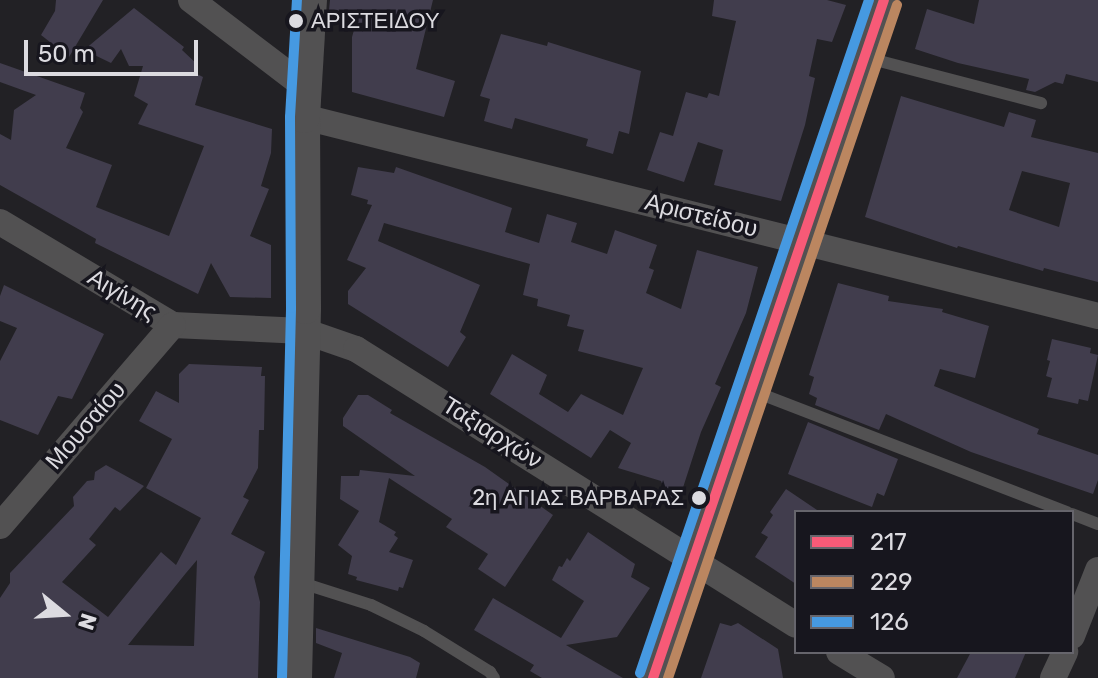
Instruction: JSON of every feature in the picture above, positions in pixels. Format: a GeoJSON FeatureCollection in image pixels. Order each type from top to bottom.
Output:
{"type":"FeatureCollection","features":[{"type":"Feature","properties":{"kind":"street","name":"Αριστείδου"},"geometry":{"type":"LineString","coordinates":[[191,0],[305,102],[802,242],[1098,316]]}},
{"type":"Feature","properties":{"kind":"street"},"geometry":{"type":"LineString","coordinates":[[296,678],[304,331],[305,102],[311,0]]}},
{"type":"Feature","properties":{"kind":"street"},"geometry":{"type":"LineString","coordinates":[[653,678],[884,0]]}},
{"type":"Feature","properties":{"kind":"street","name":"Αιγίνης"},"geometry":{"type":"LineString","coordinates":[[0,222],[173,325],[304,331]]}},
{"type":"Feature","properties":{"kind":"street","name":"Μουσαίου"},"geometry":{"type":"LineString","coordinates":[[0,526],[173,325]]}},
{"type":"Feature","properties":{"kind":"street","name":"Ταξιαρχών"},"geometry":{"type":"LineString","coordinates":[[304,331],[356,349],[794,624]]}},
{"type":"Feature","properties":{"kind":"street"},"geometry":{"type":"LineString","coordinates":[[1074,631],[1098,570]]}},
{"type":"Feature","properties":{"kind":"street"},"geometry":{"type":"LineString","coordinates":[[842,654],[882,678]]}},
{"type":"Feature","properties":{"kind":"street"},"geometry":{"type":"LineString","coordinates":[[1053,678],[1064,654]]}},
{"type":"Feature","properties":{"kind":"lane"},"geometry":{"type":"LineString","coordinates":[[864,57],[1041,103]]}},
{"type":"Feature","properties":{"kind":"lane"},"geometry":{"type":"LineString","coordinates":[[752,391],[1062,510]]}},
{"type":"Feature","properties":{"kind":"lane"},"geometry":{"type":"LineString","coordinates":[[1074,515],[1098,524]]}},
{"type":"Feature","properties":{"kind":"lane"},"geometry":{"type":"LineString","coordinates":[[299,582],[371,605],[424,631],[490,672],[494,678]]}},
{"type":"Feature","properties":{"kind":"building"},"geometry":{"type":"Polygon","coordinates":[[[56,0],[103,0],[69,57],[41,35],[55,11],[56,0]]]}},
{"type":"Feature","properties":{"kind":"building"},"geometry":{"type":"Polygon","coordinates":[[[330,0],[433,0],[416,69],[455,81],[444,117],[352,92],[352,37],[358,16],[329,10],[330,0]]]}},
{"type":"Feature","properties":{"kind":"building"},"geometry":{"type":"Polygon","coordinates":[[[714,0],[827,0],[846,5],[832,42],[817,39],[809,76],[815,78],[805,125],[781,201],[714,185],[723,150],[698,142],[684,182],[647,170],[660,132],[673,136],[686,92],[707,98],[709,93],[719,96],[736,21],[712,16],[714,0]]]}},
{"type":"Feature","properties":{"kind":"building"},"geometry":{"type":"Polygon","coordinates":[[[979,0],[1098,0],[1098,82],[1066,74],[1063,84],[1055,82],[1035,92],[1026,90],[1029,79],[958,63],[915,49],[927,9],[974,24],[979,0]]]}},
{"type":"Feature","properties":{"kind":"building"},"geometry":{"type":"Polygon","coordinates":[[[134,8],[184,47],[182,50],[198,65],[195,73],[203,77],[195,105],[272,129],[271,153],[261,186],[269,189],[250,236],[271,245],[271,298],[230,297],[211,263],[198,294],[95,243],[96,239],[0,185],[0,134],[11,140],[14,110],[36,95],[0,82],[0,63],[85,93],[80,108],[83,112],[66,148],[112,165],[96,207],[169,236],[204,146],[138,124],[148,104],[134,96],[143,66],[129,66],[121,49],[111,63],[84,50],[134,8]]]}},
{"type":"Feature","properties":{"kind":"building"},"geometry":{"type":"Polygon","coordinates":[[[501,34],[547,46],[548,42],[641,71],[629,134],[619,131],[613,154],[586,146],[588,139],[515,118],[512,129],[484,121],[490,99],[480,96],[501,34]]]}},
{"type":"Feature","properties":{"kind":"building"},"geometry":{"type":"Polygon","coordinates":[[[901,96],[1004,127],[1009,112],[1036,120],[1031,137],[1098,153],[1098,282],[957,248],[865,217],[901,96]],[[1022,171],[1009,210],[1059,227],[1070,183],[1022,171]]]}},
{"type":"Feature","properties":{"kind":"building"},"geometry":{"type":"Polygon","coordinates":[[[358,167],[394,173],[396,167],[512,208],[505,232],[539,243],[547,214],[577,223],[571,242],[607,254],[615,230],[657,245],[649,268],[654,270],[646,293],[681,309],[697,250],[758,267],[746,313],[715,384],[721,387],[701,432],[679,500],[667,496],[661,481],[618,468],[631,443],[610,430],[591,458],[490,394],[512,354],[547,375],[539,394],[568,412],[581,394],[623,415],[643,368],[578,351],[584,330],[567,326],[570,315],[537,306],[538,299],[523,295],[530,264],[384,223],[378,241],[480,285],[460,332],[466,337],[448,367],[348,304],[348,291],[366,268],[347,260],[372,205],[367,204],[368,200],[351,195],[358,167]]]}},
{"type":"Feature","properties":{"kind":"building"},"geometry":{"type":"Polygon","coordinates":[[[838,283],[889,296],[888,301],[943,309],[942,312],[989,326],[975,378],[940,369],[934,386],[1039,429],[1037,434],[1098,455],[1098,480],[1093,494],[971,452],[886,414],[879,430],[815,405],[817,398],[809,394],[814,377],[809,375],[838,283]]]}},
{"type":"Feature","properties":{"kind":"building"},"geometry":{"type":"Polygon","coordinates":[[[4,285],[104,334],[72,399],[58,396],[38,435],[0,420],[0,361],[17,328],[0,321],[0,296],[4,285]]]}},
{"type":"Feature","properties":{"kind":"building"},"geometry":{"type":"Polygon","coordinates":[[[1052,339],[1091,348],[1090,353],[1098,355],[1088,401],[1079,399],[1078,404],[1047,397],[1052,378],[1046,376],[1052,339]]]}},
{"type":"Feature","properties":{"kind":"building"},"geometry":{"type":"Polygon","coordinates":[[[189,364],[262,367],[261,376],[265,376],[264,430],[259,430],[258,468],[243,497],[249,500],[231,534],[265,552],[254,577],[260,602],[258,678],[0,678],[0,598],[10,583],[10,573],[74,506],[73,497],[87,481],[94,480],[95,472],[106,465],[144,486],[120,511],[115,507],[89,539],[96,545],[62,582],[108,617],[161,552],[176,565],[201,518],[146,488],[172,439],[139,421],[156,391],[179,403],[179,374],[189,364]],[[197,560],[128,645],[194,646],[197,560]]]}},
{"type":"Feature","properties":{"kind":"building"},"geometry":{"type":"Polygon","coordinates":[[[358,395],[368,395],[392,410],[390,413],[485,467],[553,515],[505,587],[478,569],[488,554],[446,527],[452,519],[389,478],[379,522],[396,532],[394,535],[398,538],[389,552],[413,560],[403,588],[399,587],[398,591],[356,580],[357,577],[348,574],[352,556],[338,545],[359,511],[340,499],[341,476],[359,476],[360,470],[415,476],[343,426],[343,418],[358,395]]]}},
{"type":"Feature","properties":{"kind":"building"},"geometry":{"type":"Polygon","coordinates":[[[808,422],[898,459],[884,496],[877,493],[872,507],[788,474],[808,422]]]}},
{"type":"Feature","properties":{"kind":"building"},"geometry":{"type":"Polygon","coordinates":[[[786,489],[817,510],[794,510],[794,583],[755,557],[768,537],[761,533],[773,515],[770,512],[786,489]]]}},
{"type":"Feature","properties":{"kind":"building"},"geometry":{"type":"Polygon","coordinates":[[[588,532],[635,564],[631,577],[650,588],[617,637],[566,645],[623,678],[542,678],[530,671],[534,665],[474,630],[493,598],[561,638],[584,601],[552,580],[559,566],[562,567],[567,558],[570,561],[588,532]]]}},
{"type":"Feature","properties":{"kind":"building"},"geometry":{"type":"Polygon","coordinates":[[[720,623],[731,626],[738,623],[778,649],[783,678],[701,678],[720,623]]]}},
{"type":"Feature","properties":{"kind":"building"},"geometry":{"type":"Polygon","coordinates":[[[316,628],[410,657],[420,663],[416,678],[334,678],[342,653],[316,643],[316,628]]]}},
{"type":"Feature","properties":{"kind":"building"},"geometry":{"type":"Polygon","coordinates":[[[970,654],[1025,654],[1015,678],[957,678],[970,654]]]}},
{"type":"Feature","properties":{"kind":"transit line","name":"126"},"geometry":{"type":"LineString","coordinates":[[282,678],[291,308],[290,117],[297,0]]}},
{"type":"Feature","properties":{"kind":"transit line","name":"126"},"geometry":{"type":"LineString","coordinates":[[640,673],[869,0]]}},
{"type":"Feature","properties":{"kind":"transit line","name":"217"},"geometry":{"type":"LineString","coordinates":[[653,678],[884,0]]}},
{"type":"Feature","properties":{"kind":"transit line","name":"229"},"geometry":{"type":"LineString","coordinates":[[668,678],[897,5]]}},
{"type":"Feature","properties":{"kind":"place","name":"ΑΡΙΣΤΕΙΔΟΥ"},"geometry":{"type":"Point","coordinates":[296,21]}},
{"type":"Feature","properties":{"kind":"place","name":"2η ΑΓΙΑΣ ΒΑΡΒΑΡΑΣ"},"geometry":{"type":"Point","coordinates":[699,498]}}]}
